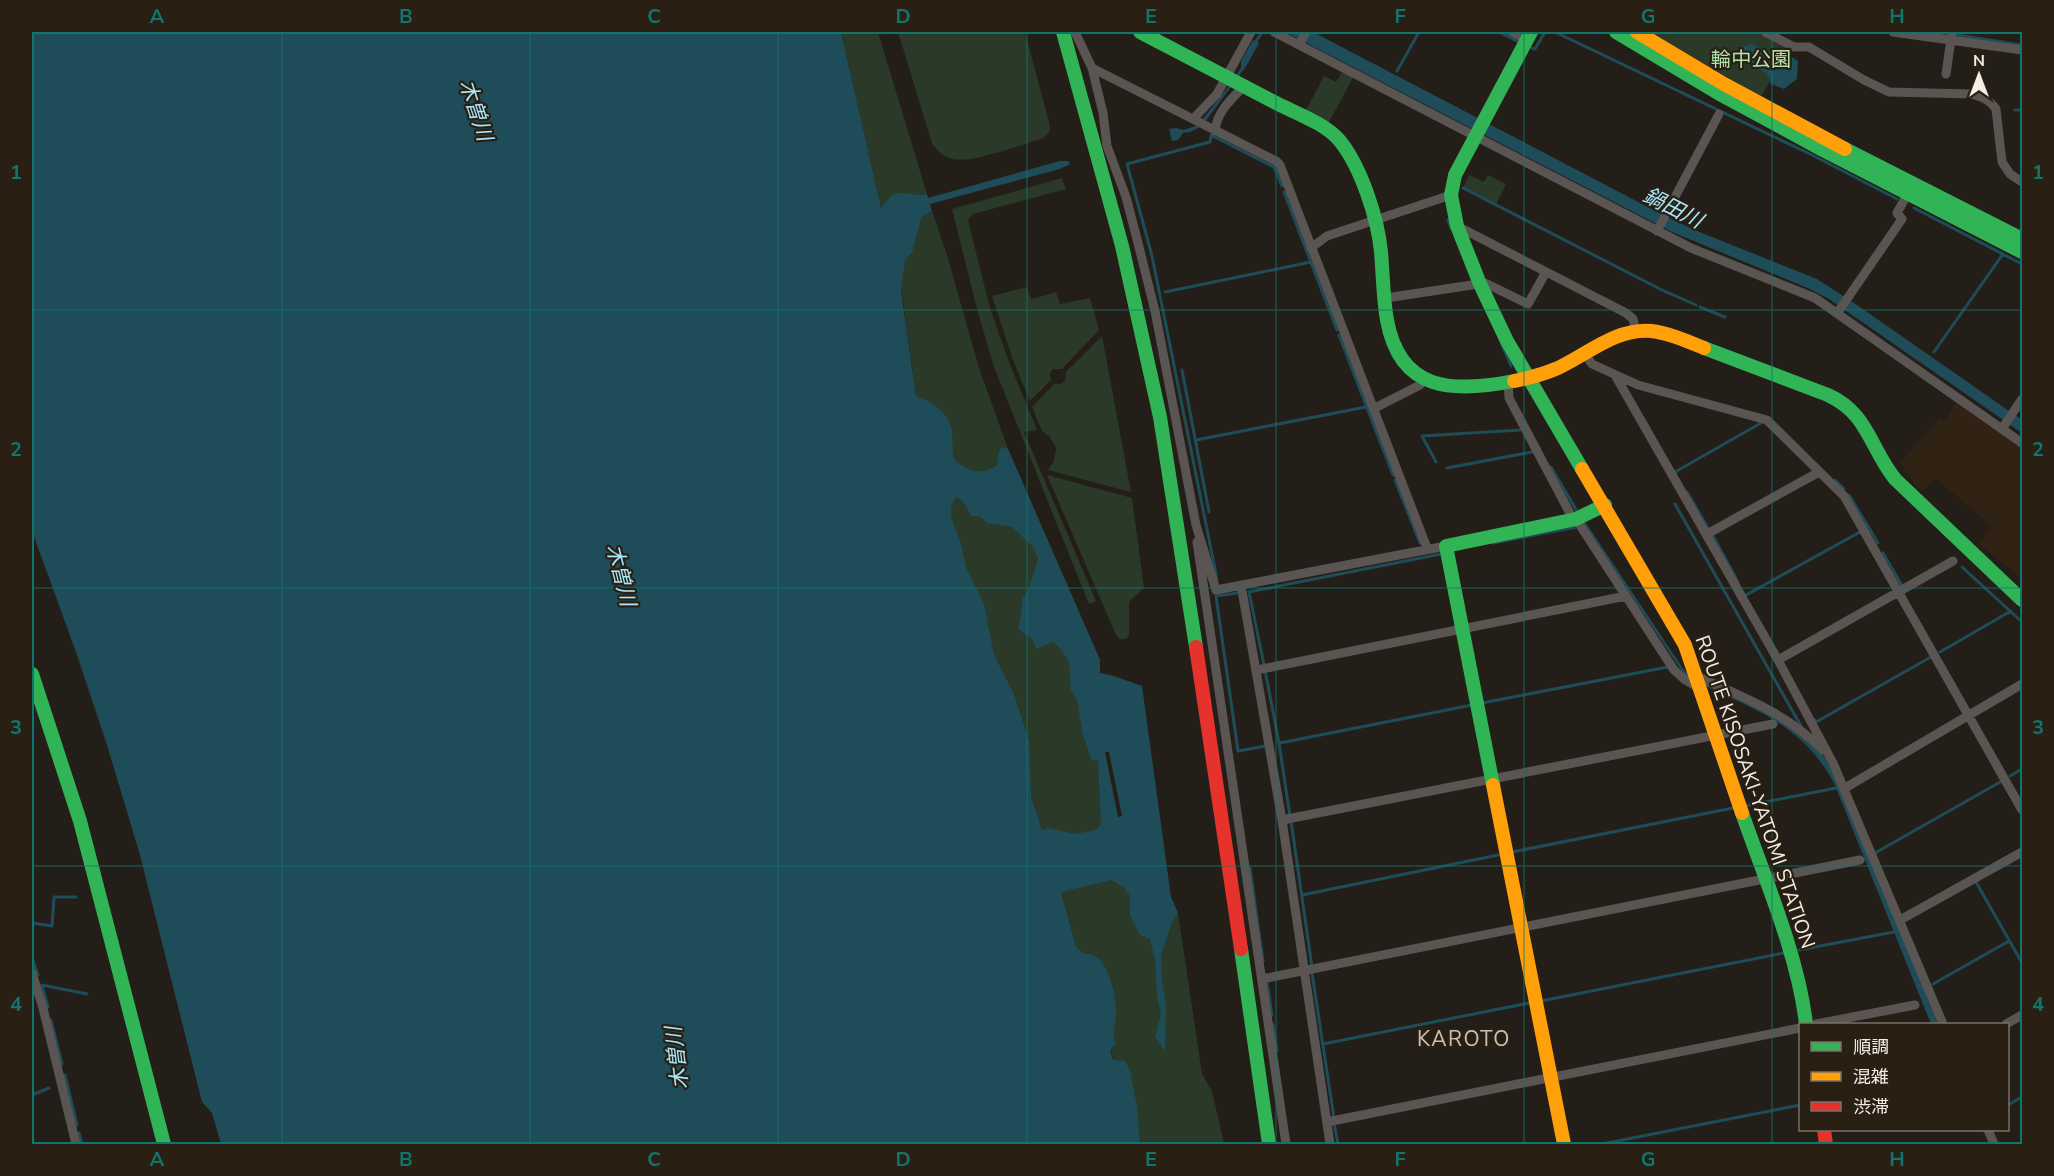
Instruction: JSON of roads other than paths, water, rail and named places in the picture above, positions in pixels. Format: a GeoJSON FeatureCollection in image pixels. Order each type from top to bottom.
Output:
{"type":"FeatureCollection","features":[{"type":"Feature","properties":{"kind":"street"},"geometry":{"type":"LineString","coordinates":[[1064,32],[1122,246],[1160,417],[1269,1144]]}},
{"type":"Feature","properties":{"kind":"street"},"geometry":{"type":"LineString","coordinates":[[1075,32],[1092,68],[1103,113],[1107,146],[1126,197],[1155,311],[1196,525],[1286,1144]]}},
{"type":"Feature","properties":{"kind":"street"},"geometry":{"type":"LineString","coordinates":[[1140,32],[1326,130],[1341,141],[1355,168],[1374,221],[1380,246],[1393,346],[1406,367],[1423,379],[1452,385],[1472,385],[1527,377],[1557,368],[1612,339],[1636,332],[1670,336],[1836,399],[1849,407],[1858,417],[1882,460],[1900,484],[2022,598]]}},
{"type":"Feature","properties":{"kind":"street"},"geometry":{"type":"LineString","coordinates":[[1203,125],[1216,119],[1224,106],[1251,32]]}},
{"type":"Feature","properties":{"kind":"street"},"geometry":{"type":"LineString","coordinates":[[1274,32],[1691,248],[1815,298],[1839,311],[2004,426],[2022,443]]}},
{"type":"Feature","properties":{"kind":"street"},"geometry":{"type":"LineString","coordinates":[[1299,43],[1306,32]]}},
{"type":"Feature","properties":{"kind":"street"},"geometry":{"type":"LineString","coordinates":[[1311,248],[1327,236],[1451,195],[1455,174],[1528,35],[1512,32]]}},
{"type":"Feature","properties":{"kind":"street"},"geometry":{"type":"LineString","coordinates":[[1616,32],[1718,93],[2022,252]]}},
{"type":"Feature","properties":{"kind":"street"},"geometry":{"type":"LineString","coordinates":[[1765,32],[1794,47],[1809,47],[1889,92],[1971,94],[1983,97],[1996,109],[2002,162],[2010,174],[2022,182]]}},
{"type":"Feature","properties":{"kind":"street"},"geometry":{"type":"LineString","coordinates":[[1893,32],[1952,36],[2022,50]]}},
{"type":"Feature","properties":{"kind":"street"},"geometry":{"type":"LineString","coordinates":[[1645,33],[1724,84],[2022,239]]}},
{"type":"Feature","properties":{"kind":"street"},"geometry":{"type":"LineString","coordinates":[[1946,74],[1952,36]]}},
{"type":"Feature","properties":{"kind":"street"},"geometry":{"type":"LineString","coordinates":[[1092,68],[1280,165],[1427,548]]}},
{"type":"Feature","properties":{"kind":"street"},"geometry":{"type":"LineString","coordinates":[[1203,125],[1211,102],[1234,81]]}},
{"type":"Feature","properties":{"kind":"street"},"geometry":{"type":"LineString","coordinates":[[1658,229],[1719,114]]}},
{"type":"Feature","properties":{"kind":"street"},"geometry":{"type":"LineString","coordinates":[[1839,311],[1902,219],[1897,213],[1908,193]]}},
{"type":"Feature","properties":{"kind":"street","name":"ROUTE KISOSAKI-YATOMI STATION"},"geometry":{"type":"LineString","coordinates":[[1451,195],[1457,226],[1480,284],[1507,341],[1680,634],[1699,682],[1797,975],[1806,1023]]}},
{"type":"Feature","properties":{"kind":"street"},"geometry":{"type":"LineString","coordinates":[[1457,226],[1626,313],[1633,319],[1636,332]]}},
{"type":"Feature","properties":{"kind":"street"},"geometry":{"type":"LineString","coordinates":[[1386,298],[1485,283],[1528,304],[1546,272]]}},
{"type":"Feature","properties":{"kind":"street"},"geometry":{"type":"LineString","coordinates":[[1584,353],[1592,364],[1638,385],[1767,420],[1844,496],[1900,591],[2022,810]]}},
{"type":"Feature","properties":{"kind":"street"},"geometry":{"type":"LineString","coordinates":[[1614,375],[1707,534],[1833,762],[1943,1023]]}},
{"type":"Feature","properties":{"kind":"street"},"geometry":{"type":"LineString","coordinates":[[1373,409],[1420,385],[1423,379]]}},
{"type":"Feature","properties":{"kind":"street"},"geometry":{"type":"LineString","coordinates":[[1508,380],[1509,398],[1626,596],[1674,670],[1684,679],[1699,682],[1786,718],[1807,734],[1833,762]]}},
{"type":"Feature","properties":{"kind":"street"},"geometry":{"type":"LineString","coordinates":[[2004,426],[2022,399]]}},
{"type":"Feature","properties":{"kind":"street"},"geometry":{"type":"LineString","coordinates":[[1707,534],[1819,472]]}},
{"type":"Feature","properties":{"kind":"street"},"geometry":{"type":"LineString","coordinates":[[1196,525],[1216,590],[1446,546],[1579,517],[1605,505]]}},
{"type":"Feature","properties":{"kind":"street"},"geometry":{"type":"LineString","coordinates":[[1446,546],[1564,1144]]}},
{"type":"Feature","properties":{"kind":"street"},"geometry":{"type":"LineString","coordinates":[[1778,660],[1953,561]]}},
{"type":"Feature","properties":{"kind":"street"},"geometry":{"type":"LineString","coordinates":[[1241,585],[1282,820],[1330,1144]]}},
{"type":"Feature","properties":{"kind":"street"},"geometry":{"type":"LineString","coordinates":[[1257,670],[1626,596]]}},
{"type":"Feature","properties":{"kind":"street"},"geometry":{"type":"LineString","coordinates":[[32,674],[80,821],[164,1144]]}},
{"type":"Feature","properties":{"kind":"street"},"geometry":{"type":"LineString","coordinates":[[1845,788],[2022,684]]}},
{"type":"Feature","properties":{"kind":"street"},"geometry":{"type":"LineString","coordinates":[[1282,820],[1773,724]]}},
{"type":"Feature","properties":{"kind":"street"},"geometry":{"type":"LineString","coordinates":[[1900,920],[2022,852]]}},
{"type":"Feature","properties":{"kind":"street"},"geometry":{"type":"LineString","coordinates":[[1262,979],[1860,860]]}},
{"type":"Feature","properties":{"kind":"street"},"geometry":{"type":"LineString","coordinates":[[32,974],[43,1008],[76,1144]]}},
{"type":"Feature","properties":{"kind":"street"},"geometry":{"type":"LineString","coordinates":[[1821,1023],[1915,1005]]}},
{"type":"Feature","properties":{"kind":"street"},"geometry":{"type":"LineString","coordinates":[[32,1012],[43,1008]]}},
{"type":"Feature","properties":{"kind":"street"},"geometry":{"type":"LineString","coordinates":[[2008,1023],[2022,1015]]}},
{"type":"Feature","properties":{"kind":"street"},"geometry":{"type":"LineString","coordinates":[[1327,1122],[1799,1028]]}},
{"type":"Feature","properties":{"kind":"water","name":"木曽川"},"geometry":{"type":"Polygon","coordinates":[[[32,32],[841,32],[881,208],[895,194],[927,194],[928,198],[1060,161],[1068,161],[1070,164],[1060,169],[930,204],[932,211],[921,218],[912,253],[905,259],[901,290],[916,396],[928,401],[944,413],[952,431],[954,459],[970,470],[985,471],[997,466],[1001,447],[1008,449],[1100,660],[1100,673],[1142,686],[1171,897],[1178,913],[1173,920],[1161,955],[1166,1004],[1165,1051],[1155,1037],[1161,1014],[1157,996],[1155,960],[1150,939],[1140,935],[1130,915],[1130,896],[1124,888],[1112,880],[1061,892],[1076,946],[1083,953],[1100,960],[1112,984],[1116,1005],[1114,1035],[1116,1044],[1112,1047],[1111,1052],[1113,1059],[1124,1060],[1130,1070],[1137,1107],[1140,1144],[221,1144],[212,1113],[202,1102],[140,855],[107,745],[32,531],[32,32]],[[956,497],[951,507],[951,517],[961,544],[966,568],[984,604],[994,655],[1014,694],[1029,741],[1031,796],[1042,830],[1048,828],[1075,834],[1096,830],[1101,824],[1098,761],[1091,759],[1082,731],[1077,699],[1071,691],[1069,662],[1053,642],[1036,649],[1032,639],[1018,629],[1022,599],[1028,591],[1038,559],[1034,548],[1012,527],[987,523],[980,516],[972,516],[962,500],[956,497]]]}},
{"type":"Feature","properties":{"kind":"water"},"geometry":{"type":"Polygon","coordinates":[[[1285,32],[1313,32],[1665,216],[1817,279],[2022,420],[2022,433],[1829,299],[1672,232],[1285,32]]]}},
{"type":"Feature","properties":{"kind":"water"},"geometry":{"type":"Polygon","coordinates":[[[1253,40],[1259,43],[1247,65],[1202,126],[1183,133],[1178,140],[1172,141],[1169,129],[1184,130],[1198,125],[1241,68],[1241,61],[1253,40]]]}},
{"type":"Feature","properties":{"kind":"water"},"geometry":{"type":"Polygon","coordinates":[[[1752,44],[1773,54],[1785,53],[1798,61],[1797,79],[1784,89],[1771,84],[1767,73],[1748,64],[1741,56],[1744,47],[1752,44]]]}},
{"type":"Feature","properties":{"kind":"water"},"geometry":{"type":"Polygon","coordinates":[[[1580,514],[1689,675],[1742,698],[1778,717],[1809,740],[1824,757],[1841,790],[1938,1023],[1931,1023],[1834,783],[1821,762],[1789,730],[1772,719],[1690,679],[1683,673],[1584,525],[1580,514]]]}},
{"type":"Feature","properties":{"kind":"waterway"},"geometry":{"type":"LineString","coordinates":[[1255,43],[1262,32]]}},
{"type":"Feature","properties":{"kind":"waterway"},"geometry":{"type":"LineString","coordinates":[[1397,71],[1419,32]]}},
{"type":"Feature","properties":{"kind":"waterway"},"geometry":{"type":"LineString","coordinates":[[1499,32],[1517,41]]}},
{"type":"Feature","properties":{"kind":"waterway"},"geometry":{"type":"LineString","coordinates":[[1532,48],[1535,49],[1545,32]]}},
{"type":"Feature","properties":{"kind":"waterway"},"geometry":{"type":"LineString","coordinates":[[1555,32],[1812,155],[1897,199]]}},
{"type":"Feature","properties":{"kind":"waterway"},"geometry":{"type":"LineString","coordinates":[[1933,32],[1946,33]]}},
{"type":"Feature","properties":{"kind":"waterway"},"geometry":{"type":"LineString","coordinates":[[1957,35],[2021,45]]}},
{"type":"Feature","properties":{"kind":"waterway"},"geometry":{"type":"LineString","coordinates":[[2015,110],[2022,110]]}},
{"type":"Feature","properties":{"kind":"waterway"},"geometry":{"type":"LineString","coordinates":[[1217,579],[1152,256],[1127,164],[1210,142],[1211,135],[1274,167],[1282,186]]}},
{"type":"Feature","properties":{"kind":"waterway"},"geometry":{"type":"LineString","coordinates":[[1463,188],[1662,290],[1696,305]]}},
{"type":"Feature","properties":{"kind":"waterway"},"geometry":{"type":"LineString","coordinates":[[1284,192],[1337,330]]}},
{"type":"Feature","properties":{"kind":"waterway"},"geometry":{"type":"LineString","coordinates":[[1914,208],[2022,264]]}},
{"type":"Feature","properties":{"kind":"waterway"},"geometry":{"type":"LineString","coordinates":[[1448,220],[1451,228]]}},
{"type":"Feature","properties":{"kind":"waterway"},"geometry":{"type":"LineString","coordinates":[[1934,352],[2003,254]]}},
{"type":"Feature","properties":{"kind":"waterway"},"geometry":{"type":"LineString","coordinates":[[1165,292],[1311,262]]}},
{"type":"Feature","properties":{"kind":"waterway"},"geometry":{"type":"LineString","coordinates":[[1700,307],[1725,317]]}},
{"type":"Feature","properties":{"kind":"waterway"},"geometry":{"type":"LineString","coordinates":[[1339,335],[1393,475]]}},
{"type":"Feature","properties":{"kind":"waterway"},"geometry":{"type":"LineString","coordinates":[[1502,345],[1511,366]]}},
{"type":"Feature","properties":{"kind":"waterway"},"geometry":{"type":"LineString","coordinates":[[1182,370],[1209,512]]}},
{"type":"Feature","properties":{"kind":"waterway"},"geometry":{"type":"LineString","coordinates":[[1196,440],[1366,407]]}},
{"type":"Feature","properties":{"kind":"waterway"},"geometry":{"type":"LineString","coordinates":[[1676,473],[1761,423]]}},
{"type":"Feature","properties":{"kind":"waterway"},"geometry":{"type":"LineString","coordinates":[[1436,462],[1422,436],[1520,430]]}},
{"type":"Feature","properties":{"kind":"waterway"},"geometry":{"type":"LineString","coordinates":[[1447,468],[1532,452]]}},
{"type":"Feature","properties":{"kind":"waterway"},"geometry":{"type":"LineString","coordinates":[[1551,467],[1578,513]]}},
{"type":"Feature","properties":{"kind":"waterway"},"geometry":{"type":"LineString","coordinates":[[1395,480],[1420,543]]}},
{"type":"Feature","properties":{"kind":"waterway"},"geometry":{"type":"LineString","coordinates":[[1835,480],[1844,489]]}},
{"type":"Feature","properties":{"kind":"waterway"},"geometry":{"type":"LineString","coordinates":[[1687,492],[1708,528]]}},
{"type":"Feature","properties":{"kind":"waterway"},"geometry":{"type":"LineString","coordinates":[[1849,495],[1878,543]]}},
{"type":"Feature","properties":{"kind":"waterway"},"geometry":{"type":"LineString","coordinates":[[1675,504],[1801,726]]}},
{"type":"Feature","properties":{"kind":"waterway"},"geometry":{"type":"LineString","coordinates":[[1493,543],[1577,527]]}},
{"type":"Feature","properties":{"kind":"waterway"},"geometry":{"type":"LineString","coordinates":[[1746,595],[1860,532]]}},
{"type":"Feature","properties":{"kind":"waterway"},"geometry":{"type":"LineString","coordinates":[[1713,536],[1738,582]]}},
{"type":"Feature","properties":{"kind":"waterway"},"geometry":{"type":"LineString","coordinates":[[1883,553],[1901,584]]}},
{"type":"Feature","properties":{"kind":"waterway"},"geometry":{"type":"LineString","coordinates":[[1264,665],[1249,592],[1441,554]]}},
{"type":"Feature","properties":{"kind":"waterway"},"geometry":{"type":"LineString","coordinates":[[1962,567],[2022,622]]}},
{"type":"Feature","properties":{"kind":"waterway"},"geometry":{"type":"LineString","coordinates":[[1237,593],[1216,596],[1238,751],[1266,746]]}},
{"type":"Feature","properties":{"kind":"waterway"},"geometry":{"type":"LineString","coordinates":[[1940,652],[2011,611]]}},
{"type":"Feature","properties":{"kind":"waterway"},"geometry":{"type":"LineString","coordinates":[[1815,720],[1816,722],[1931,657]]}},
{"type":"Feature","properties":{"kind":"waterway"},"geometry":{"type":"LineString","coordinates":[[1482,703],[1668,667]]}},
{"type":"Feature","properties":{"kind":"waterway"},"geometry":{"type":"LineString","coordinates":[[1265,670],[1290,816]]}},
{"type":"Feature","properties":{"kind":"waterway"},"geometry":{"type":"LineString","coordinates":[[1280,743],[1472,705]]}},
{"type":"Feature","properties":{"kind":"waterway"},"geometry":{"type":"LineString","coordinates":[[2010,776],[2022,769]]}},
{"type":"Feature","properties":{"kind":"waterway"},"geometry":{"type":"LineString","coordinates":[[1875,853],[2002,781]]}},
{"type":"Feature","properties":{"kind":"waterway"},"geometry":{"type":"LineString","coordinates":[[1745,806],[1836,788]]}},
{"type":"Feature","properties":{"kind":"waterway"},"geometry":{"type":"LineString","coordinates":[[1512,852],[1733,808]]}},
{"type":"Feature","properties":{"kind":"waterway"},"geometry":{"type":"LineString","coordinates":[[1291,821],[1312,967]]}},
{"type":"Feature","properties":{"kind":"waterway"},"geometry":{"type":"LineString","coordinates":[[1302,895],[1503,854]]}},
{"type":"Feature","properties":{"kind":"waterway"},"geometry":{"type":"LineString","coordinates":[[1250,868],[1263,961]]}},
{"type":"Feature","properties":{"kind":"waterway"},"geometry":{"type":"LineString","coordinates":[[1976,882],[2022,963]]}},
{"type":"Feature","properties":{"kind":"waterway"},"geometry":{"type":"LineString","coordinates":[[32,923],[52,926],[54,897],[76,897]]}},
{"type":"Feature","properties":{"kind":"waterway"},"geometry":{"type":"LineString","coordinates":[[1799,950],[1894,932]]}},
{"type":"Feature","properties":{"kind":"waterway"},"geometry":{"type":"LineString","coordinates":[[1933,984],[2009,941]]}},
{"type":"Feature","properties":{"kind":"waterway"},"geometry":{"type":"LineString","coordinates":[[1541,1001],[1784,953]]}},
{"type":"Feature","properties":{"kind":"waterway"},"geometry":{"type":"LineString","coordinates":[[32,958],[38,975]]}},
{"type":"Feature","properties":{"kind":"waterway"},"geometry":{"type":"LineString","coordinates":[[1312,973],[1334,1118]]}},
{"type":"Feature","properties":{"kind":"waterway"},"geometry":{"type":"LineString","coordinates":[[1267,982],[1272,1015]]}},
{"type":"Feature","properties":{"kind":"waterway"},"geometry":{"type":"LineString","coordinates":[[42,985],[87,994]]}},
{"type":"Feature","properties":{"kind":"waterway"},"geometry":{"type":"LineString","coordinates":[[42,986],[48,1007]]}},
{"type":"Feature","properties":{"kind":"waterway"},"geometry":{"type":"LineString","coordinates":[[1323,1044],[1529,1003]]}},
{"type":"Feature","properties":{"kind":"waterway"},"geometry":{"type":"LineString","coordinates":[[51,1020],[62,1064]]}},
{"type":"Feature","properties":{"kind":"waterway"},"geometry":{"type":"LineString","coordinates":[[1273,1024],[1277,1051]]}},
{"type":"Feature","properties":{"kind":"waterway"},"geometry":{"type":"LineString","coordinates":[[65,1075],[77,1125]]}},
{"type":"Feature","properties":{"kind":"waterway"},"geometry":{"type":"LineString","coordinates":[[32,1095],[49,1088]]}},
{"type":"Feature","properties":{"kind":"waterway"},"geometry":{"type":"LineString","coordinates":[[2009,1104],[2022,1097]]}},
{"type":"Feature","properties":{"kind":"waterway"},"geometry":{"type":"LineString","coordinates":[[1602,1144],[1799,1105]]}},
{"type":"Feature","properties":{"kind":"waterway"},"geometry":{"type":"LineString","coordinates":[[1334,1123],[1338,1144]]}},
{"type":"Feature","properties":{"kind":"waterway"},"geometry":{"type":"LineString","coordinates":[[79,1133],[82,1144]]}},
{"type":"Feature","properties":{"kind":"district","name":"KAROTO"},"geometry":{"type":"Point","coordinates":[1464,1039]}},
{"type":"Feature","properties":{"kind":"park label","name":"輪中公園"},"geometry":{"type":"Point","coordinates":[1751,59]}},
{"type":"Feature","properties":{"kind":"water label","name":"鍋田川"},"geometry":{"type":"Point","coordinates":[1673,208]}}]}
